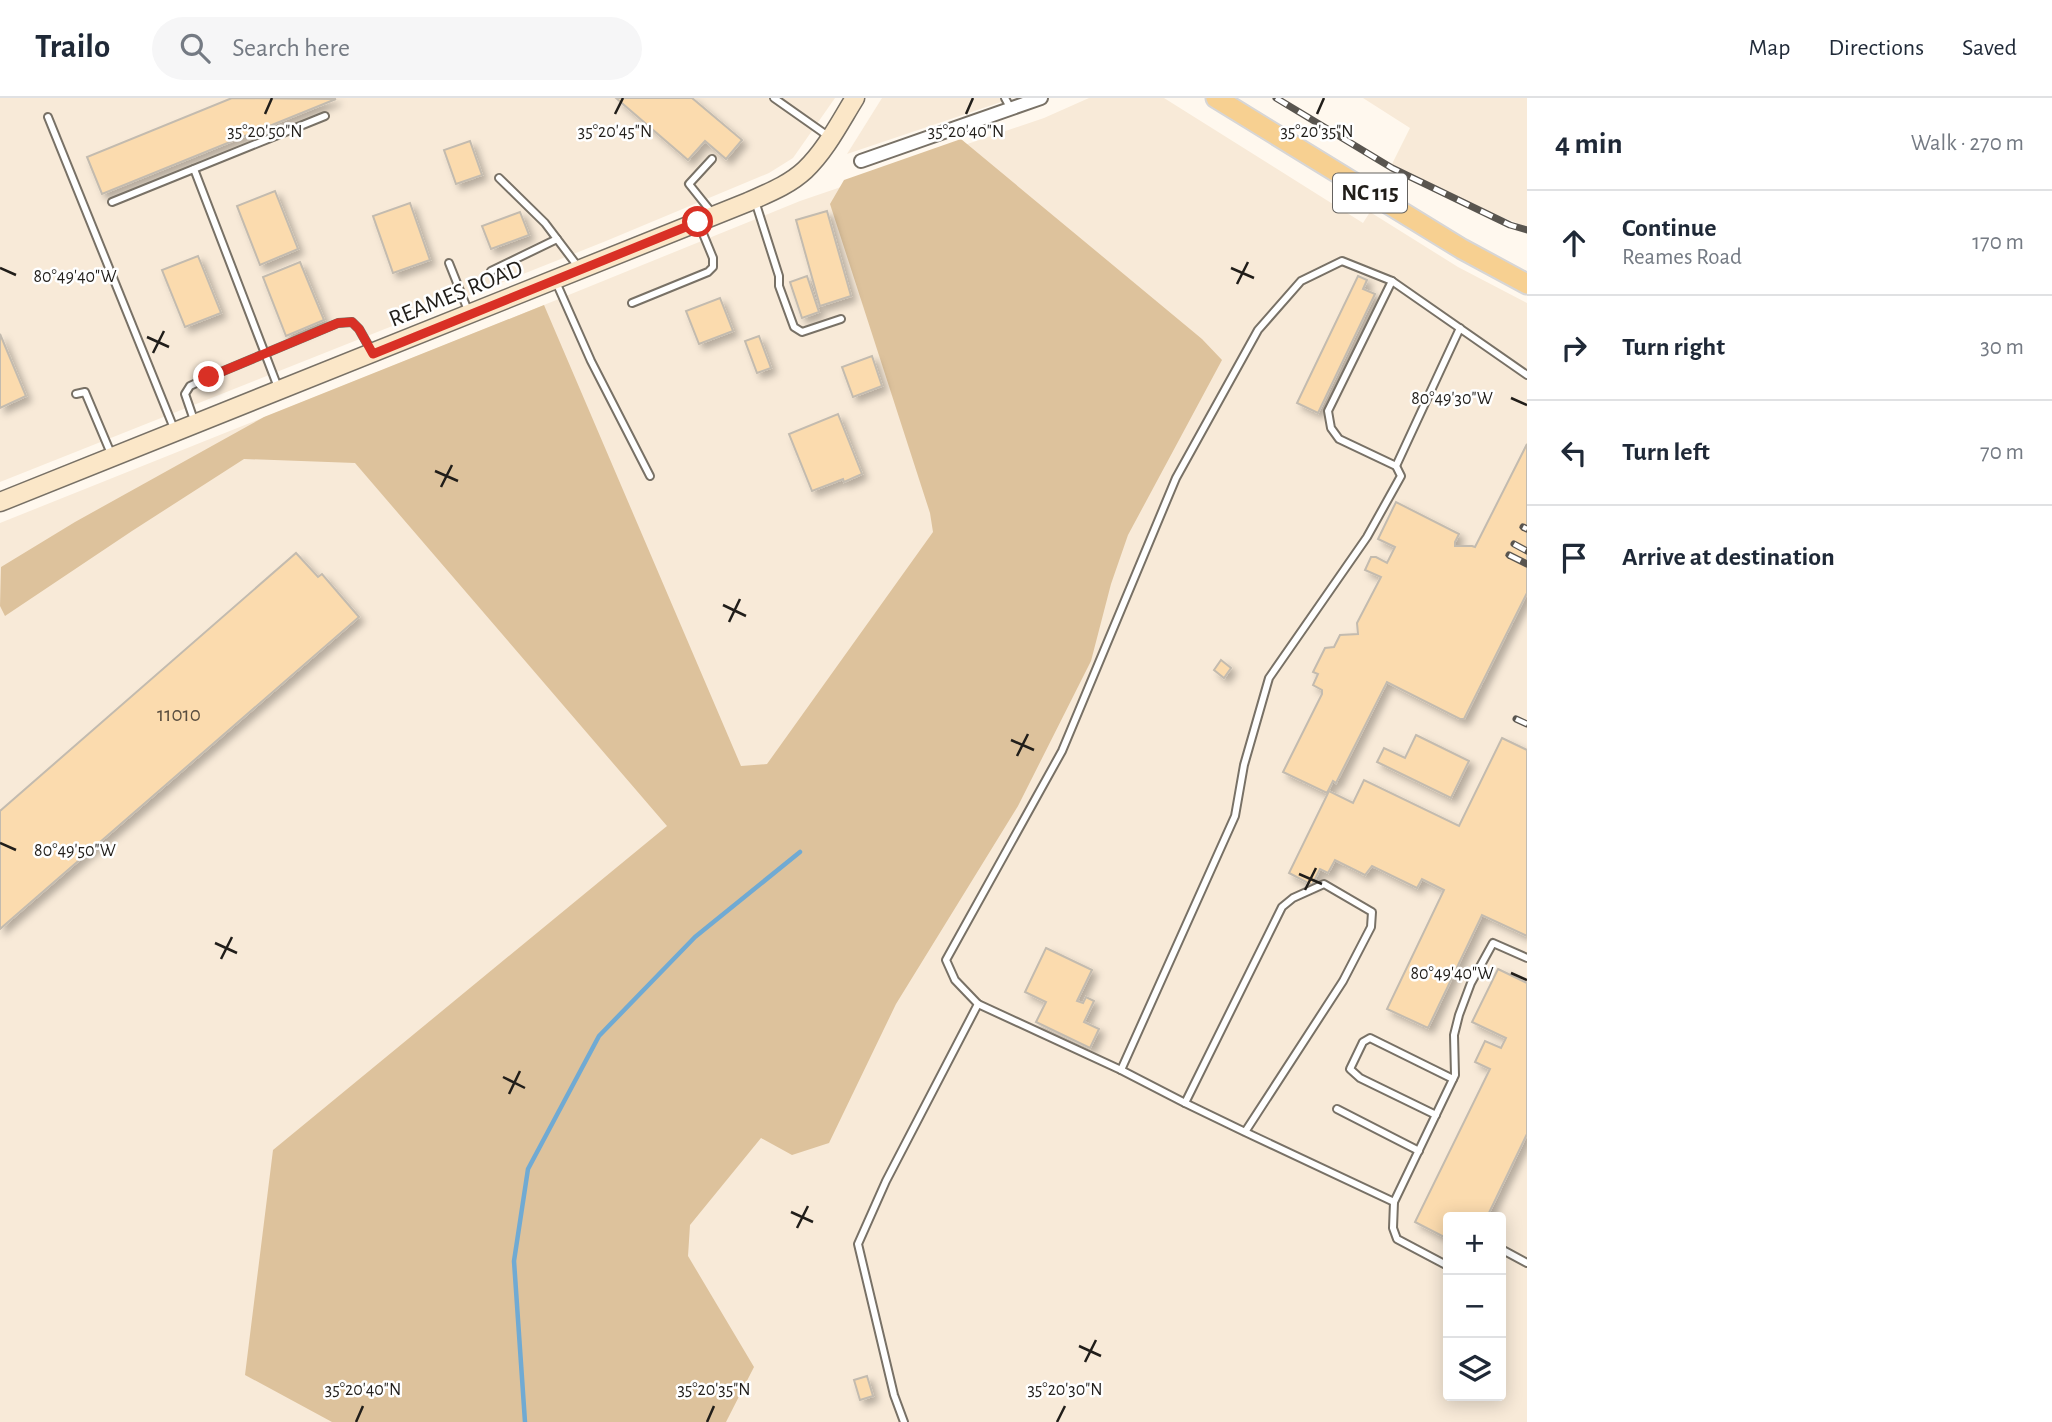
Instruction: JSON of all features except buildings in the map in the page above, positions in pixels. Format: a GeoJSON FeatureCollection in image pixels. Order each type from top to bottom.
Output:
{"type":"FeatureCollection","features":[{"type":"Feature","properties":{"kind":"main road","name":"REAMES ROAD"},"geometry":{"type":"LineString","coordinates":[[0,502],[755,199],[789,182],[806,169],[830,138],[855,98]]}},
{"type":"Feature","properties":{"kind":"main road","name":"NC 115"},"geometry":{"type":"LineString","coordinates":[[1216,98],[1527,285]]}},
{"type":"Feature","properties":{"kind":"street"},"geometry":{"type":"LineString","coordinates":[[861,161],[1008,104],[1041,98]]}},
{"type":"Feature","properties":{"kind":"lane"},"geometry":{"type":"LineString","coordinates":[[775,98],[830,138]]}},
{"type":"Feature","properties":{"kind":"lane"},"geometry":{"type":"LineString","coordinates":[[112,202],[325,116]]}},
{"type":"Feature","properties":{"kind":"lane"},"geometry":{"type":"LineString","coordinates":[[48,117],[176,432]]}},
{"type":"Feature","properties":{"kind":"lane"},"geometry":{"type":"LineString","coordinates":[[632,303],[708,272],[713,267],[706,219],[689,184],[712,159]]}},
{"type":"Feature","properties":{"kind":"lane"},"geometry":{"type":"LineString","coordinates":[[194,169],[279,391]]}},
{"type":"Feature","properties":{"kind":"lane"},"geometry":{"type":"LineString","coordinates":[[499,178],[545,223],[580,270]]}},
{"type":"Feature","properties":{"kind":"lane"},"geometry":{"type":"LineString","coordinates":[[755,199],[779,276],[779,286],[794,327],[802,332],[841,318]]}},
{"type":"Feature","properties":{"kind":"lane"},"geometry":{"type":"LineString","coordinates":[[491,271],[557,239]]}},
{"type":"Feature","properties":{"kind":"lane"},"geometry":{"type":"LineString","coordinates":[[1394,1202],[978,1004],[955,980],[946,960],[1062,751],[1176,478],[1258,330],[1301,281],[1342,261],[1392,281],[1527,375]]}},
{"type":"Feature","properties":{"kind":"lane"},"geometry":{"type":"LineString","coordinates":[[449,263],[469,315]]}},
{"type":"Feature","properties":{"kind":"lane"},"geometry":{"type":"LineString","coordinates":[[555,280],[591,361],[650,476]]}},
{"type":"Feature","properties":{"kind":"lane"},"geometry":{"type":"LineString","coordinates":[[1121,1070],[1235,816],[1244,765],[1269,678],[1367,537],[1401,476],[1396,466],[1339,439],[1331,428],[1328,411],[1392,281]]}},
{"type":"Feature","properties":{"kind":"lane"},"geometry":{"type":"LineString","coordinates":[[196,425],[185,394],[190,386],[338,323],[352,322],[373,354]]}},
{"type":"Feature","properties":{"kind":"lane"},"geometry":{"type":"LineString","coordinates":[[1396,466],[1460,328]]}},
{"type":"Feature","properties":{"kind":"lane"},"geometry":{"type":"LineString","coordinates":[[76,394],[85,392],[113,457]]}},
{"type":"Feature","properties":{"kind":"lane"},"geometry":{"type":"LineString","coordinates":[[1185,1103],[1282,907],[1293,898],[1324,884],[1372,912],[1371,927],[1343,981],[1245,1132]]}},
{"type":"Feature","properties":{"kind":"lane"},"geometry":{"type":"LineString","coordinates":[[1443,1263],[1397,1239],[1393,1227],[1394,1202],[1455,1075],[1454,1035],[1471,983],[1493,943],[1527,958]]}},
{"type":"Feature","properties":{"kind":"lane"},"geometry":{"type":"LineString","coordinates":[[904,1422],[894,1395],[858,1244],[886,1181],[978,1004]]}},
{"type":"Feature","properties":{"kind":"lane"},"geometry":{"type":"LineString","coordinates":[[1436,1115],[1360,1078],[1350,1069],[1363,1042],[1370,1038],[1453,1079]]}},
{"type":"Feature","properties":{"kind":"lane"},"geometry":{"type":"LineString","coordinates":[[1337,1109],[1419,1151]]}},
{"type":"Feature","properties":{"kind":"lane"},"geometry":{"type":"LineString","coordinates":[[1506,1252],[1527,1262]]}},
{"type":"Feature","properties":{"kind":"shaded area"},"geometry":{"type":"Polygon","coordinates":[[[0,98],[835,98],[793,158],[769,173],[606,241],[0,482],[0,98]]]}},
{"type":"Feature","properties":{"kind":"shaded area"},"geometry":{"type":"Polygon","coordinates":[[[882,98],[1013,98],[847,154],[882,98]]]}},
{"type":"Feature","properties":{"kind":"shaded area"},"geometry":{"type":"Polygon","coordinates":[[[1089,98],[1164,98],[1363,223],[1370,212],[1458,267],[1527,303],[1527,1422],[0,1422],[0,523],[800,201],[1044,118],[1089,98]]]}},
{"type":"Feature","properties":{"kind":"shaded area"},"geometry":{"type":"Polygon","coordinates":[[[1363,98],[1527,98],[1527,227],[1468,204],[1391,166],[1410,128],[1363,98]]]}},
{"type":"Feature","properties":{"kind":"shaded area"},"geometry":{"type":"Polygon","coordinates":[[[961,139],[1202,339],[1222,360],[1128,535],[1111,584],[1091,661],[1018,806],[896,1004],[829,1143],[792,1155],[761,1138],[690,1225],[688,1256],[754,1367],[726,1422],[332,1422],[245,1375],[273,1150],[667,826],[355,463],[244,459],[5,616],[0,606],[1,567],[75,522],[264,417],[544,305],[741,766],[767,764],[933,532],[930,513],[830,204],[844,180],[961,139]]]}},
{"type":"Feature","properties":{"kind":"waterway"},"geometry":{"type":"LineString","coordinates":[[525,1422],[514,1261],[528,1169],[599,1036],[695,937],[800,852]]}},
{"type":"Feature","properties":{"kind":"railway"},"geometry":{"type":"LineString","coordinates":[[1276,98],[1392,168],[1510,225],[1527,230]]}},
{"type":"Feature","properties":{"kind":"railway"},"geometry":{"type":"LineString","coordinates":[[1523,527],[1527,529]]}},
{"type":"Feature","properties":{"kind":"railway"},"geometry":{"type":"LineString","coordinates":[[1514,544],[1527,551]]}},
{"type":"Feature","properties":{"kind":"railway"},"geometry":{"type":"LineString","coordinates":[[1509,555],[1527,564]]}},
{"type":"Feature","properties":{"kind":"railway"},"geometry":{"type":"LineString","coordinates":[[1516,719],[1527,724]]}},
{"type":"Feature","properties":{"kind":"route"},"geometry":{"type":"LineString","coordinates":[[209,377],[338,323],[352,322],[373,354],[698,222]]}}]}
